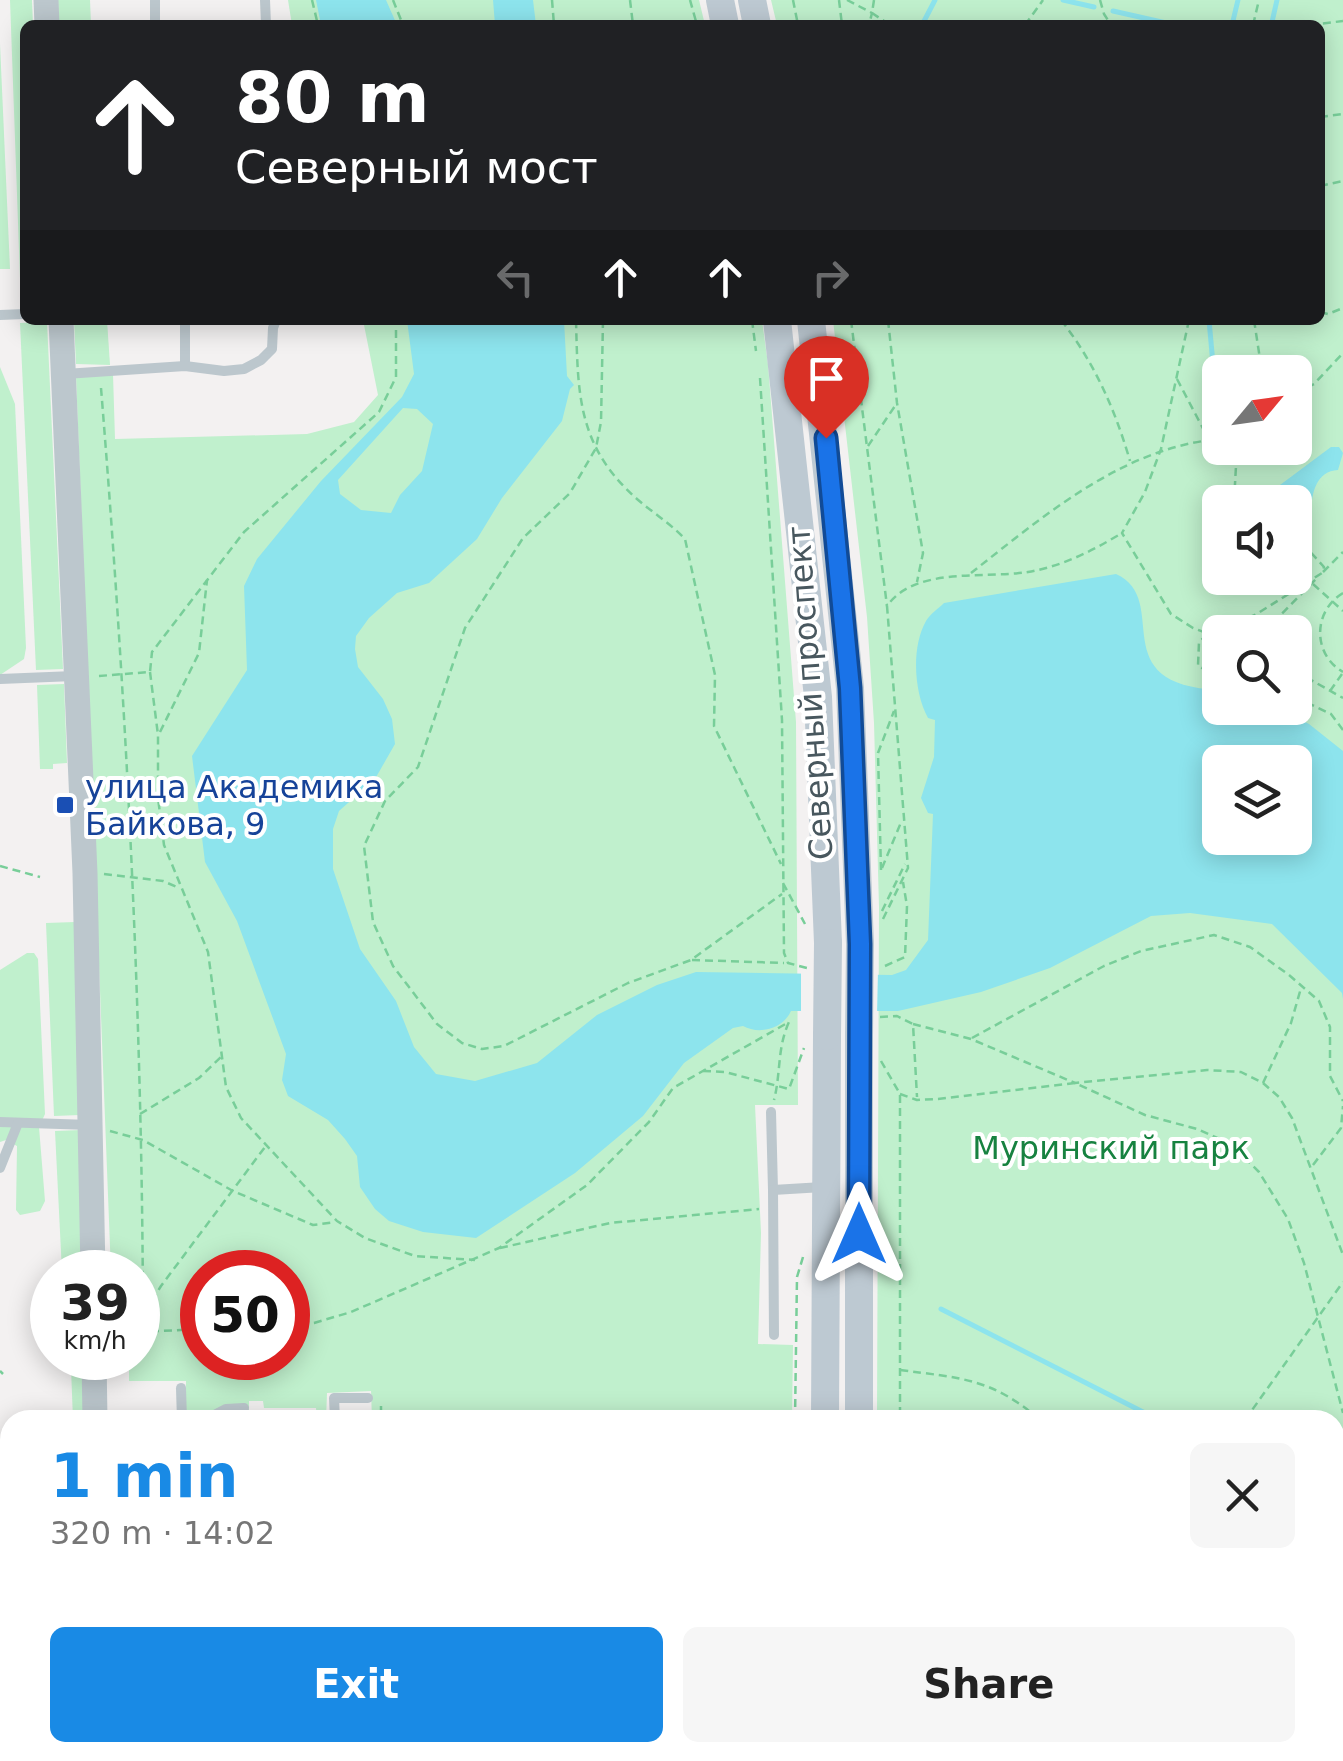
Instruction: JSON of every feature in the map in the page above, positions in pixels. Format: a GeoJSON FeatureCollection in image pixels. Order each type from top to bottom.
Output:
{"type":"FeatureCollection","features":[{"type":"Feature","properties":{"kind":"main road","name":"Северный проспект"},"geometry":{"type":"LineString","coordinates":[[779,325],[818,697],[819,1044]]}},
{"type":"Feature","properties":{"kind":"main road","name":"Северный проспект"},"geometry":{"type":"LineString","coordinates":[[811,325],[826,438],[850,688],[867,1049]]}},
{"type":"Feature","properties":{"kind":"main road"},"geometry":{"type":"LineString","coordinates":[[819,1044],[825,1410]]}},
{"type":"Feature","properties":{"kind":"main road"},"geometry":{"type":"LineString","coordinates":[[859,1410],[867,1049]]}},
{"type":"Feature","properties":{"kind":"street"},"geometry":{"type":"LineString","coordinates":[[61,325],[85,874],[93,1250]]}},
{"type":"Feature","properties":{"kind":"street"},"geometry":{"type":"LineString","coordinates":[[94,1380],[95,1410]]}},
{"type":"Feature","properties":{"kind":"lane"},"geometry":{"type":"LineString","coordinates":[[185,325],[185,366]]}},
{"type":"Feature","properties":{"kind":"lane"},"geometry":{"type":"LineString","coordinates":[[64,374],[185,366],[224,372],[244,369],[272,349],[274,325]]}},
{"type":"Feature","properties":{"kind":"lane"},"geometry":{"type":"LineString","coordinates":[[0,679],[77,676]]}},
{"type":"Feature","properties":{"kind":"lane"},"geometry":{"type":"LineString","coordinates":[[819,1044],[867,1049]]}},
{"type":"Feature","properties":{"kind":"lane"},"geometry":{"type":"LineString","coordinates":[[771,1112],[774,1335]]}},
{"type":"Feature","properties":{"kind":"lane"},"geometry":{"type":"LineString","coordinates":[[0,1122],[91,1125]]}},
{"type":"Feature","properties":{"kind":"lane"},"geometry":{"type":"LineString","coordinates":[[0,1168],[18,1123]]}},
{"type":"Feature","properties":{"kind":"lane"},"geometry":{"type":"LineString","coordinates":[[773,1190],[824,1187]]}},
{"type":"Feature","properties":{"kind":"lane"},"geometry":{"type":"LineString","coordinates":[[181,1388],[182,1410]]}},
{"type":"Feature","properties":{"kind":"lane"},"geometry":{"type":"LineString","coordinates":[[335,1410],[334,1398],[368,1398]]}},
{"type":"Feature","properties":{"kind":"lane"},"geometry":{"type":"LineString","coordinates":[[224,1410],[244,1408]]}},
{"type":"Feature","properties":{"kind":"path"},"geometry":{"type":"LineString","coordinates":[[847,0],[882,20]]}},
{"type":"Feature","properties":{"kind":"path"},"geometry":{"type":"LineString","coordinates":[[870,20],[874,0]]}},
{"type":"Feature","properties":{"kind":"path"},"geometry":{"type":"LineString","coordinates":[[396,325],[396,378],[379,412],[244,532],[152,652],[158,798],[164,844],[208,952],[226,1087],[241,1118],[337,1222],[365,1238],[416,1256],[475,1260]]}},
{"type":"Feature","properties":{"kind":"path"},"geometry":{"type":"LineString","coordinates":[[576,325],[580,403],[586,431],[611,473],[685,539],[715,675],[714,726],[782,865]]}},
{"type":"Feature","properties":{"kind":"path"},"geometry":{"type":"LineString","coordinates":[[604,325],[601,422],[596,448],[570,493],[523,538],[465,628],[418,767],[385,802],[370,827],[364,846],[374,922],[393,966],[437,1024],[462,1043],[482,1049],[504,1046],[628,983],[691,960],[782,894]]}},
{"type":"Feature","properties":{"kind":"path"},"geometry":{"type":"LineString","coordinates":[[753,325],[756,351]]}},
{"type":"Feature","properties":{"kind":"path"},"geometry":{"type":"LineString","coordinates":[[852,325],[887,606],[908,860],[906,876],[881,922]]}},
{"type":"Feature","properties":{"kind":"path"},"geometry":{"type":"LineString","coordinates":[[889,325],[897,402],[923,552],[917,583]]}},
{"type":"Feature","properties":{"kind":"path"},"geometry":{"type":"LineString","coordinates":[[1064,325],[1084,352],[1117,416],[1131,462]]}},
{"type":"Feature","properties":{"kind":"path"},"geometry":{"type":"LineString","coordinates":[[887,606],[902,590],[917,583],[970,574],[1028,572],[1083,557],[1122,533],[1145,492],[1161,449],[1188,325]]}},
{"type":"Feature","properties":{"kind":"path"},"geometry":{"type":"LineString","coordinates":[[1255,325],[1259,355]]}},
{"type":"Feature","properties":{"kind":"path"},"geometry":{"type":"LineString","coordinates":[[1312,385],[1343,354]]}},
{"type":"Feature","properties":{"kind":"path"},"geometry":{"type":"LineString","coordinates":[[759,366],[782,720],[782,882],[817,935]]}},
{"type":"Feature","properties":{"kind":"path"},"geometry":{"type":"LineString","coordinates":[[99,371],[133,876],[143,1250]]}},
{"type":"Feature","properties":{"kind":"path"},"geometry":{"type":"LineString","coordinates":[[1176,379],[1202,427]]}},
{"type":"Feature","properties":{"kind":"path"},"geometry":{"type":"LineString","coordinates":[[868,447],[897,402]]}},
{"type":"Feature","properties":{"kind":"path"},"geometry":{"type":"LineString","coordinates":[[970,574],[1044,516],[1131,462],[1161,449],[1202,441]]}},
{"type":"Feature","properties":{"kind":"path"},"geometry":{"type":"LineString","coordinates":[[1122,533],[1171,614],[1202,631]]}},
{"type":"Feature","properties":{"kind":"path"},"geometry":{"type":"LineString","coordinates":[[1252,615],[1322,573],[1324,567],[1312,552]]}},
{"type":"Feature","properties":{"kind":"path"},"geometry":{"type":"LineString","coordinates":[[1343,552],[1312,583],[1343,611]]}},
{"type":"Feature","properties":{"kind":"path"},"geometry":{"type":"LineString","coordinates":[[158,735],[199,654],[207,578]]}},
{"type":"Feature","properties":{"kind":"path"},"geometry":{"type":"LineString","coordinates":[[1330,691],[1343,672],[1332,666],[1320,645],[1320,620],[1332,600],[1343,593]]}},
{"type":"Feature","properties":{"kind":"path"},"geometry":{"type":"LineString","coordinates":[[1281,615],[1300,595]]}},
{"type":"Feature","properties":{"kind":"path"},"geometry":{"type":"LineString","coordinates":[[1202,639],[1198,666],[1202,668]]}},
{"type":"Feature","properties":{"kind":"path"},"geometry":{"type":"LineString","coordinates":[[77,676],[150,672]]}},
{"type":"Feature","properties":{"kind":"path"},"geometry":{"type":"LineString","coordinates":[[1312,680],[1343,698]]}},
{"type":"Feature","properties":{"kind":"path"},"geometry":{"type":"LineString","coordinates":[[1312,706],[1331,714],[1343,730]]}},
{"type":"Feature","properties":{"kind":"path"},"geometry":{"type":"LineString","coordinates":[[881,884],[878,754],[895,707]]}},
{"type":"Feature","properties":{"kind":"path"},"geometry":{"type":"LineString","coordinates":[[881,869],[904,816]]}},
{"type":"Feature","properties":{"kind":"path"},"geometry":{"type":"LineString","coordinates":[[0,866],[40,877]]}},
{"type":"Feature","properties":{"kind":"path"},"geometry":{"type":"LineString","coordinates":[[85,874],[133,876],[181,888]]}},
{"type":"Feature","properties":{"kind":"path"},"geometry":{"type":"LineString","coordinates":[[881,898],[883,914]]}},
{"type":"Feature","properties":{"kind":"path"},"geometry":{"type":"LineString","coordinates":[[971,1039],[1104,966],[1141,951],[1214,935],[1250,947],[1318,1002],[1330,1026],[1330,1076],[1343,1103],[1341,1128],[1312,1166]]}},
{"type":"Feature","properties":{"kind":"path"},"geometry":{"type":"LineString","coordinates":[[691,960],[788,963]]}},
{"type":"Feature","properties":{"kind":"path"},"geometry":{"type":"LineString","coordinates":[[1263,1083],[1291,1023],[1301,987]]}},
{"type":"Feature","properties":{"kind":"path"},"geometry":{"type":"LineString","coordinates":[[310,1323],[351,1312],[499,1248],[588,1184],[650,1122],[673,1088],[789,1022],[779,1044],[777,1087]]}},
{"type":"Feature","properties":{"kind":"path"},"geometry":{"type":"LineString","coordinates":[[913,1024],[971,1039],[1145,1115],[1231,1144],[1274,1193],[1288,1218],[1304,1263],[1342,1410]]}},
{"type":"Feature","properties":{"kind":"path"},"geometry":{"type":"LineString","coordinates":[[703,1071],[725,1072],[789,1089],[819,1044]]}},
{"type":"Feature","properties":{"kind":"path"},"geometry":{"type":"LineString","coordinates":[[867,1049],[900,1094],[917,1100],[1207,1070],[1240,1072],[1263,1083],[1279,1097],[1292,1118],[1343,1255]]}},
{"type":"Feature","properties":{"kind":"path"},"geometry":{"type":"LineString","coordinates":[[140,1114],[199,1078],[224,1054]]}},
{"type":"Feature","properties":{"kind":"path"},"geometry":{"type":"LineString","coordinates":[[900,1094],[900,1410]]}},
{"type":"Feature","properties":{"kind":"path"},"geometry":{"type":"LineString","coordinates":[[91,1125],[142,1140],[233,1190],[313,1225],[337,1222]]}},
{"type":"Feature","properties":{"kind":"path"},"geometry":{"type":"LineString","coordinates":[[160,1288],[266,1146]]}},
{"type":"Feature","properties":{"kind":"path"},"geometry":{"type":"LineString","coordinates":[[499,1248],[610,1223],[773,1207]]}},
{"type":"Feature","properties":{"kind":"path"},"geometry":{"type":"LineString","coordinates":[[1252,1410],[1343,1282]]}},
{"type":"Feature","properties":{"kind":"path"},"geometry":{"type":"LineString","coordinates":[[795,1410],[796,1341]]}},
{"type":"Feature","properties":{"kind":"path"},"geometry":{"type":"LineString","coordinates":[[900,1370],[973,1380],[995,1387],[1029,1410]]}},
{"type":"Feature","properties":{"kind":"green space"},"geometry":{"type":"Polygon","coordinates":[[[10,0],[32,0],[33,20],[20,20],[20,278],[10,0]]]}},
{"type":"Feature","properties":{"kind":"green space"},"geometry":{"type":"Polygon","coordinates":[[[58,0],[90,0],[91,20],[59,20],[58,0]]]}},
{"type":"Feature","properties":{"kind":"green space"},"geometry":{"type":"Polygon","coordinates":[[[288,0],[699,0],[704,20],[291,20],[288,0]]]}},
{"type":"Feature","properties":{"kind":"green space","name":"Муринский парк"},"geometry":{"type":"Polygon","coordinates":[[[771,0],[1343,0],[1343,1410],[877,1410],[879,907],[867,617],[834,325],[1325,325],[1325,20],[776,20],[771,0]]]}},
{"type":"Feature","properties":{"kind":"green space"},"geometry":{"type":"Polygon","coordinates":[[[0,44],[10,269],[0,269],[0,44]]]}},
{"type":"Feature","properties":{"kind":"green space"},"geometry":{"type":"Polygon","coordinates":[[[20,325],[47,325],[63,669],[36,670],[20,325]]]}},
{"type":"Feature","properties":{"kind":"green space"},"geometry":{"type":"Polygon","coordinates":[[[74,325],[107,325],[110,365],[76,364],[74,325]]]}},
{"type":"Feature","properties":{"kind":"green space"},"geometry":{"type":"Polygon","coordinates":[[[364,325],[763,325],[796,722],[798,1105],[755,1105],[761,1233],[758,1344],[793,1345],[792,1410],[372,1410],[371,1391],[327,1393],[326,1410],[264,1408],[263,1401],[249,1401],[249,1410],[186,1410],[186,1381],[129,1381],[160,1380],[160,1250],[110,1250],[76,376],[113,374],[115,439],[307,434],[354,422],[378,395],[364,325]]]}},
{"type":"Feature","properties":{"kind":"green space"},"geometry":{"type":"Polygon","coordinates":[[[0,367],[15,404],[26,648],[24,659],[0,675],[0,367]]]}},
{"type":"Feature","properties":{"kind":"green space"},"geometry":{"type":"Polygon","coordinates":[[[64,684],[67,763],[40,769],[37,685],[64,684]]]}},
{"type":"Feature","properties":{"kind":"green space"},"geometry":{"type":"Polygon","coordinates":[[[75,922],[80,1115],[54,1116],[46,923],[75,922]]]}},
{"type":"Feature","properties":{"kind":"green space"},"geometry":{"type":"Polygon","coordinates":[[[27,953],[34,953],[38,959],[45,1114],[39,1127],[45,1201],[40,1211],[20,1215],[16,1210],[17,1146],[6,1140],[0,1142],[0,970],[27,953]]]}},
{"type":"Feature","properties":{"kind":"green space"},"geometry":{"type":"Polygon","coordinates":[[[81,1130],[84,1250],[61,1250],[55,1131],[81,1130]]]}},
{"type":"Feature","properties":{"kind":"green space"},"geometry":{"type":"Polygon","coordinates":[[[71,1380],[86,1380],[87,1410],[73,1410],[71,1380]]]}},
{"type":"Feature","properties":{"kind":"water"},"geometry":{"type":"Polygon","coordinates":[[[316,0],[386,0],[395,20],[320,20],[316,0]]]}},
{"type":"Feature","properties":{"kind":"water"},"geometry":{"type":"Polygon","coordinates":[[[493,0],[533,0],[535,20],[495,20],[493,0]]]}},
{"type":"Feature","properties":{"kind":"water"},"geometry":{"type":"Polygon","coordinates":[[[408,325],[564,325],[567,376],[574,385],[562,421],[502,498],[477,539],[429,583],[397,593],[369,618],[356,636],[358,667],[383,699],[392,719],[395,744],[375,779],[339,811],[333,829],[333,869],[360,949],[396,1001],[414,1047],[436,1074],[475,1081],[537,1063],[597,1015],[657,985],[696,972],[892,975],[906,970],[928,940],[933,814],[928,813],[921,798],[934,757],[935,720],[928,718],[923,708],[916,670],[918,644],[926,621],[944,603],[1116,574],[1132,586],[1140,602],[1150,658],[1162,673],[1184,685],[1202,688],[1202,725],[1310,725],[1343,751],[1343,999],[1342,993],[1272,924],[1190,913],[1151,916],[1050,968],[981,992],[898,1011],[791,1011],[770,1029],[733,1028],[684,1063],[643,1116],[575,1173],[476,1238],[423,1232],[389,1221],[360,1187],[357,1156],[345,1139],[328,1120],[288,1096],[282,1080],[286,1054],[237,921],[205,862],[192,756],[247,670],[244,586],[257,559],[321,481],[402,397],[414,374],[408,325]],[[403,408],[338,480],[340,494],[361,510],[391,513],[400,495],[422,471],[433,424],[417,409],[403,408]]]}},
{"type":"Feature","properties":{"kind":"water"},"geometry":{"type":"Polygon","coordinates":[[[1331,447],[1339,447],[1343,453],[1338,470],[1320,479],[1312,504],[1312,485],[1280,485],[1312,465],[1331,447]]]}},
{"type":"Feature","properties":{"kind":"pier"},"geometry":{"type":"Polygon","coordinates":[[[801,970],[878,970],[877,1016],[801,1016],[801,970]]]}},
{"type":"Feature","properties":{"kind":"waterway"},"geometry":{"type":"LineString","coordinates":[[925,20],[935,0]]}},
{"type":"Feature","properties":{"kind":"waterway"},"geometry":{"type":"LineString","coordinates":[[1063,0],[1094,7]]}},
{"type":"Feature","properties":{"kind":"waterway"},"geometry":{"type":"LineString","coordinates":[[1233,20],[1238,0]]}},
{"type":"Feature","properties":{"kind":"waterway"},"geometry":{"type":"LineString","coordinates":[[1272,20],[1277,0]]}},
{"type":"Feature","properties":{"kind":"waterway"},"geometry":{"type":"LineString","coordinates":[[1113,11],[1153,20]]}},
{"type":"Feature","properties":{"kind":"waterway"},"geometry":{"type":"LineString","coordinates":[[1209,325],[1212,355]]}},
{"type":"Feature","properties":{"kind":"waterway"},"geometry":{"type":"LineString","coordinates":[[941,1309],[1139,1410]]}},
{"type":"Feature","properties":{"kind":"place","name":"улица Академика Байкова, 9"},"geometry":{"type":"Point","coordinates":[65,805]}},
{"type":"Feature","properties":{"kind":"route"},"geometry":{"type":"LineString","coordinates":[[826,438],[850,688],[860,944],[859,1234]]}}]}
